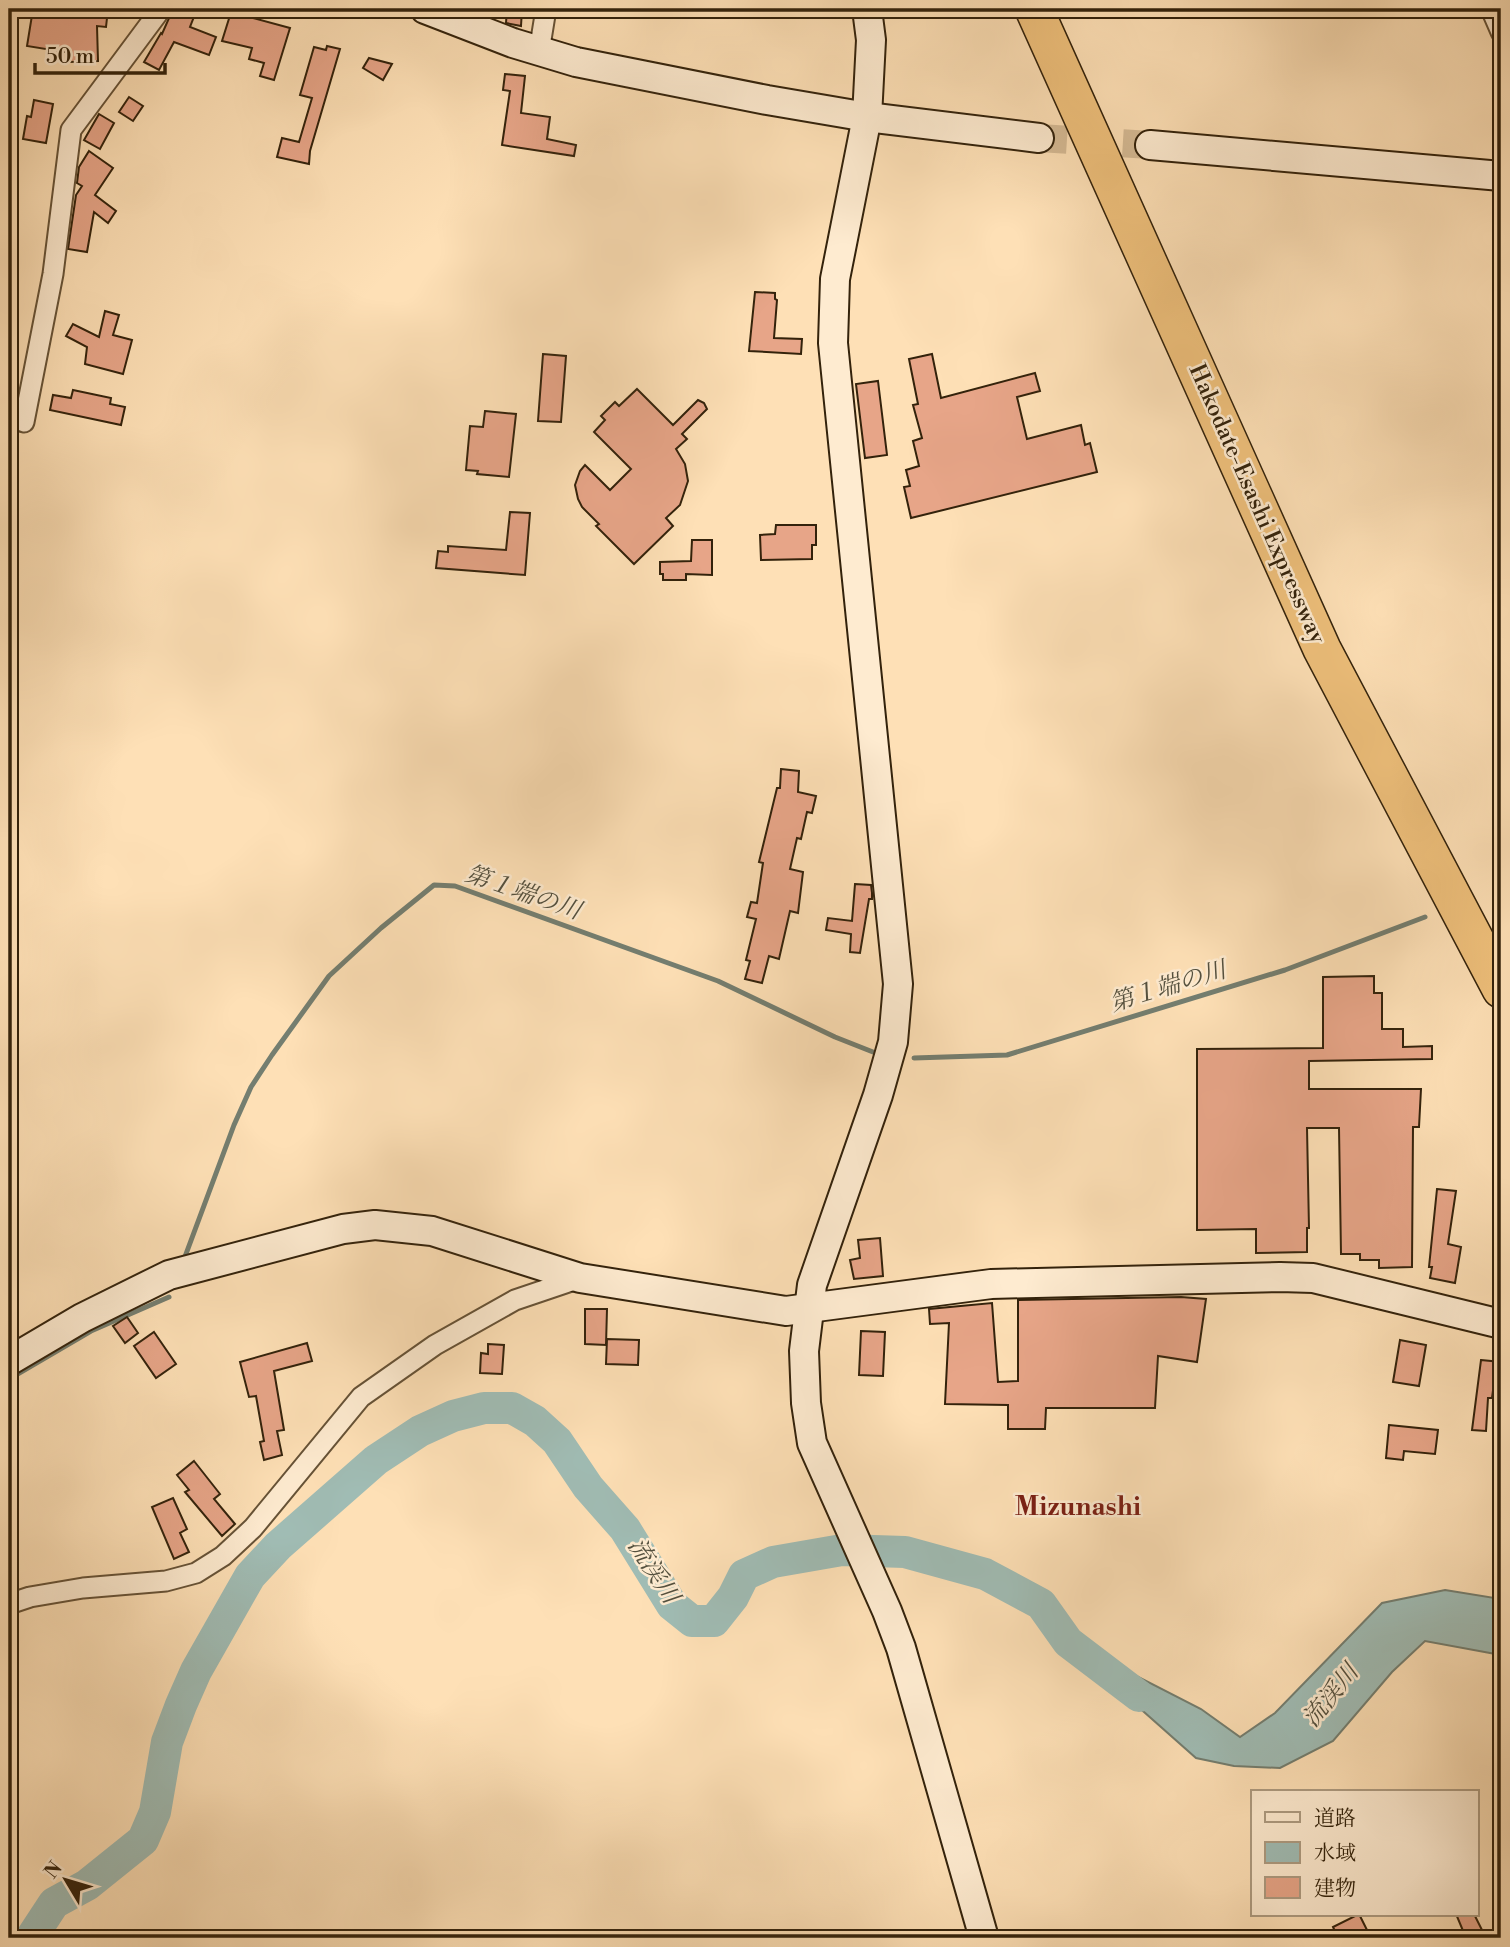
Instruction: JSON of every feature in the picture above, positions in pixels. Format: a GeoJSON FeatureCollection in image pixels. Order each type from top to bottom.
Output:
{"type":"FeatureCollection","features":[{"type":"Feature","properties":{"kind":"highway","name":"Hakodate-Esashi Expressway"},"geometry":{"type":"LineString","coordinates":[[1034,9],[1322,649],[1501,989]]}},
{"type":"Feature","properties":{"kind":"street"},"geometry":{"type":"LineString","coordinates":[[24,422],[53,274],[71,130],[161,9]]}},
{"type":"Feature","properties":{"kind":"street"},"geometry":{"type":"LineString","coordinates":[[425,9],[539,52],[576,62],[867,117],[1039,138]]}},
{"type":"Feature","properties":{"kind":"street"},"geometry":{"type":"LineString","coordinates":[[539,52],[547,9]]}},
{"type":"Feature","properties":{"kind":"street"},"geometry":{"type":"LineString","coordinates":[[867,9],[871,40],[867,117],[835,279],[834,343],[898,984],[897,1016],[893,1042],[878,1095],[812,1284],[804,1351],[808,1420],[812,1443],[901,1648],[984,1938]]}},
{"type":"Feature","properties":{"kind":"street"},"geometry":{"type":"LineString","coordinates":[[1491,9],[1501,32]]}},
{"type":"Feature","properties":{"kind":"street"},"geometry":{"type":"LineString","coordinates":[[1150,145],[1501,176]]}},
{"type":"Feature","properties":{"kind":"street"},"geometry":{"type":"LineString","coordinates":[[9,1361],[82,1318],[169,1275],[343,1229],[375,1225],[432,1231],[580,1278],[786,1311],[991,1284],[1280,1277],[1314,1278],[1501,1324]]}},
{"type":"Feature","properties":{"kind":"street"},"geometry":{"type":"LineString","coordinates":[[9,1604],[30,1597],[83,1588],[166,1581],[196,1573],[223,1556],[253,1528],[361,1397],[435,1345],[515,1300],[580,1278]]}},
{"type":"Feature","properties":{"kind":"water"},"geometry":{"type":"Polygon","coordinates":[[[1445,1590],[1501,1599],[1501,1655],[1425,1641],[1392,1672],[1333,1741],[1280,1768],[1234,1766],[1196,1758],[1100,1673],[1121,1668],[1201,1709],[1240,1737],[1275,1713],[1382,1603],[1445,1590]]]}},
{"type":"Feature","properties":{"kind":"building"},"geometry":{"type":"Polygon","coordinates":[[[33,9],[108,9],[106,27],[97,26],[98,61],[70,62],[71,53],[27,46],[33,9]]]}},
{"type":"Feature","properties":{"kind":"building"},"geometry":{"type":"Polygon","coordinates":[[[173,9],[197,9],[190,27],[216,37],[209,55],[174,42],[159,70],[144,62],[162,34],[173,9]]]}},
{"type":"Feature","properties":{"kind":"building"},"geometry":{"type":"Polygon","coordinates":[[[232,9],[255,9],[253,18],[290,28],[274,80],[260,76],[264,63],[249,59],[252,48],[222,41],[232,9]]]}},
{"type":"Feature","properties":{"kind":"building"},"geometry":{"type":"Polygon","coordinates":[[[507,9],[522,9],[521,26],[506,23],[507,9]]]}},
{"type":"Feature","properties":{"kind":"building"},"geometry":{"type":"Polygon","coordinates":[[[327,46],[340,49],[310,151],[309,164],[277,157],[282,138],[299,142],[312,98],[300,95],[314,47],[326,50],[327,46]]]}},
{"type":"Feature","properties":{"kind":"building"},"geometry":{"type":"Polygon","coordinates":[[[369,58],[392,64],[383,80],[363,68],[369,58]]]}},
{"type":"Feature","properties":{"kind":"building"},"geometry":{"type":"Polygon","coordinates":[[[505,74],[525,76],[521,113],[550,117],[547,139],[576,145],[574,156],[502,145],[510,91],[503,90],[505,74]]]}},
{"type":"Feature","properties":{"kind":"building"},"geometry":{"type":"Polygon","coordinates":[[[129,97],[143,106],[133,121],[119,112],[129,97]]]}},
{"type":"Feature","properties":{"kind":"building"},"geometry":{"type":"Polygon","coordinates":[[[34,100],[53,104],[46,143],[23,139],[27,116],[31,117],[34,100]]]}},
{"type":"Feature","properties":{"kind":"building"},"geometry":{"type":"Polygon","coordinates":[[[99,114],[114,123],[100,149],[84,140],[99,114]]]}},
{"type":"Feature","properties":{"kind":"building"},"geometry":{"type":"Polygon","coordinates":[[[89,151],[113,168],[95,195],[116,211],[108,223],[94,212],[87,252],[68,249],[76,195],[82,186],[77,183],[79,167],[89,151]]]}},
{"type":"Feature","properties":{"kind":"building"},"geometry":{"type":"Polygon","coordinates":[[[755,292],[775,293],[777,300],[774,338],[802,339],[801,354],[749,351],[755,292]]]}},
{"type":"Feature","properties":{"kind":"building"},"geometry":{"type":"Polygon","coordinates":[[[105,311],[119,315],[113,335],[132,340],[123,374],[85,364],[87,347],[66,336],[73,324],[99,337],[105,311]]]}},
{"type":"Feature","properties":{"kind":"building"},"geometry":{"type":"Polygon","coordinates":[[[543,354],[566,356],[561,422],[538,421],[543,354]]]}},
{"type":"Feature","properties":{"kind":"building"},"geometry":{"type":"Polygon","coordinates":[[[932,354],[941,398],[1035,373],[1040,391],[1017,397],[1027,439],[1081,425],[1085,445],[1090,443],[1097,472],[911,518],[904,487],[910,486],[906,470],[919,466],[913,441],[922,438],[913,405],[918,404],[909,359],[932,354]]]}},
{"type":"Feature","properties":{"kind":"building"},"geometry":{"type":"Polygon","coordinates":[[[878,381],[887,455],[865,458],[856,384],[878,381]]]}},
{"type":"Feature","properties":{"kind":"building"},"geometry":{"type":"Polygon","coordinates":[[[637,389],[673,425],[698,400],[704,403],[707,409],[682,434],[687,439],[676,449],[685,464],[688,481],[680,505],[666,518],[673,526],[634,564],[596,526],[599,524],[582,507],[575,485],[585,465],[610,490],[631,469],[594,432],[605,420],[601,416],[615,402],[619,406],[637,389]]]}},
{"type":"Feature","properties":{"kind":"building"},"geometry":{"type":"Polygon","coordinates":[[[73,390],[111,398],[110,404],[125,407],[121,425],[50,410],[53,395],[71,398],[73,390]]]}},
{"type":"Feature","properties":{"kind":"building"},"geometry":{"type":"Polygon","coordinates":[[[485,411],[516,414],[509,477],[477,474],[478,471],[466,470],[470,426],[483,427],[485,411]]]}},
{"type":"Feature","properties":{"kind":"building"},"geometry":{"type":"Polygon","coordinates":[[[510,512],[530,513],[525,575],[436,568],[438,551],[448,552],[448,546],[506,550],[510,512]]]}},
{"type":"Feature","properties":{"kind":"building"},"geometry":{"type":"Polygon","coordinates":[[[776,525],[816,525],[816,545],[812,545],[812,559],[761,560],[760,535],[775,534],[776,525]]]}},
{"type":"Feature","properties":{"kind":"building"},"geometry":{"type":"Polygon","coordinates":[[[692,540],[712,540],[712,575],[686,574],[686,580],[663,580],[660,562],[691,561],[692,540]]]}},
{"type":"Feature","properties":{"kind":"building"},"geometry":{"type":"Polygon","coordinates":[[[781,769],[799,771],[798,792],[816,796],[812,813],[807,812],[801,839],[797,838],[790,869],[803,872],[798,913],[790,911],[779,959],[769,956],[762,983],[745,979],[750,961],[746,960],[756,919],[747,917],[751,902],[757,903],[763,863],[759,862],[777,788],[780,788],[781,769]]]}},
{"type":"Feature","properties":{"kind":"building"},"geometry":{"type":"Polygon","coordinates":[[[855,884],[871,885],[872,893],[860,953],[850,952],[851,934],[826,930],[828,918],[852,921],[855,884]]]}},
{"type":"Feature","properties":{"kind":"building"},"geometry":{"type":"Polygon","coordinates":[[[1374,976],[1374,993],[1382,993],[1382,1029],[1403,1029],[1403,1047],[1432,1046],[1432,1059],[1309,1061],[1309,1089],[1421,1089],[1419,1127],[1413,1127],[1412,1267],[1379,1268],[1379,1260],[1360,1260],[1360,1254],[1341,1254],[1339,1128],[1307,1128],[1307,1252],[1256,1253],[1256,1229],[1197,1230],[1197,1049],[1323,1048],[1323,977],[1374,976]]]}},
{"type":"Feature","properties":{"kind":"building"},"geometry":{"type":"Polygon","coordinates":[[[1437,1189],[1456,1191],[1448,1244],[1461,1247],[1455,1283],[1430,1278],[1437,1189]]]}},
{"type":"Feature","properties":{"kind":"building"},"geometry":{"type":"Polygon","coordinates":[[[880,1238],[883,1276],[854,1279],[850,1260],[860,1258],[858,1240],[880,1238]]]}},
{"type":"Feature","properties":{"kind":"building"},"geometry":{"type":"Polygon","coordinates":[[[1181,1297],[1206,1299],[1197,1362],[1158,1356],[1155,1408],[1046,1408],[1045,1429],[1008,1429],[1008,1405],[945,1404],[949,1323],[930,1324],[929,1309],[992,1303],[998,1382],[1018,1381],[1018,1300],[1181,1297]]]}},
{"type":"Feature","properties":{"kind":"building"},"geometry":{"type":"Polygon","coordinates":[[[585,1309],[607,1309],[606,1345],[585,1344],[585,1309]]]}},
{"type":"Feature","properties":{"kind":"building"},"geometry":{"type":"Polygon","coordinates":[[[127,1317],[138,1333],[125,1343],[113,1326],[127,1317]]]}},
{"type":"Feature","properties":{"kind":"building"},"geometry":{"type":"Polygon","coordinates":[[[861,1331],[885,1332],[883,1376],[859,1375],[861,1331]]]}},
{"type":"Feature","properties":{"kind":"building"},"geometry":{"type":"Polygon","coordinates":[[[154,1332],[176,1364],[156,1378],[134,1346],[154,1332]]]}},
{"type":"Feature","properties":{"kind":"building"},"geometry":{"type":"Polygon","coordinates":[[[607,1339],[639,1340],[638,1365],[606,1364],[607,1339]]]}},
{"type":"Feature","properties":{"kind":"building"},"geometry":{"type":"Polygon","coordinates":[[[1400,1340],[1426,1345],[1419,1386],[1393,1382],[1400,1340]]]}},
{"type":"Feature","properties":{"kind":"building"},"geometry":{"type":"Polygon","coordinates":[[[307,1343],[312,1361],[274,1371],[284,1430],[277,1431],[282,1455],[264,1460],[260,1442],[264,1441],[256,1396],[249,1397],[240,1362],[307,1343]]]}},
{"type":"Feature","properties":{"kind":"building"},"geometry":{"type":"Polygon","coordinates":[[[488,1344],[504,1345],[502,1374],[480,1373],[481,1353],[488,1354],[488,1344]]]}},
{"type":"Feature","properties":{"kind":"building"},"geometry":{"type":"Polygon","coordinates":[[[1481,1360],[1501,1362],[1501,1376],[1495,1376],[1492,1398],[1488,1398],[1486,1431],[1472,1430],[1481,1360]]]}},
{"type":"Feature","properties":{"kind":"building"},"geometry":{"type":"Polygon","coordinates":[[[1389,1425],[1438,1430],[1435,1454],[1404,1451],[1403,1460],[1386,1458],[1389,1425]]]}},
{"type":"Feature","properties":{"kind":"building"},"geometry":{"type":"Polygon","coordinates":[[[194,1461],[220,1494],[214,1499],[235,1524],[222,1536],[185,1492],[189,1490],[177,1475],[194,1461]]]}},
{"type":"Feature","properties":{"kind":"building"},"geometry":{"type":"Polygon","coordinates":[[[173,1498],[187,1529],[180,1533],[189,1552],[174,1559],[152,1507],[173,1498]]]}},
{"type":"Feature","properties":{"kind":"building"},"geometry":{"type":"Polygon","coordinates":[[[1360,1916],[1371,1938],[1338,1938],[1333,1927],[1360,1916]]]}},
{"type":"Feature","properties":{"kind":"building"},"geometry":{"type":"Polygon","coordinates":[[[1457,1916],[1475,1916],[1486,1938],[1466,1938],[1457,1916]]]}},
{"type":"Feature","properties":{"kind":"waterway","name":"第１端の川"},"geometry":{"type":"LineString","coordinates":[[183,1262],[234,1125],[251,1087],[272,1055],[329,976],[381,928],[434,885],[455,886],[718,981],[835,1037],[873,1052]]}},
{"type":"Feature","properties":{"kind":"waterway","name":"第１端の川"},"geometry":{"type":"LineString","coordinates":[[914,1058],[1007,1055],[1285,970],[1425,917]]}},
{"type":"Feature","properties":{"kind":"waterway","name":"第１端の川"},"geometry":{"type":"LineString","coordinates":[[9,1379],[91,1331],[169,1297]]}},
{"type":"Feature","properties":{"kind":"waterway","name":"流渓川"},"geometry":{"type":"LineString","coordinates":[[31,1938],[54,1903],[87,1885],[143,1840],[155,1812],[167,1742],[181,1705],[196,1671],[250,1576],[278,1546],[376,1460],[420,1431],[453,1416],[484,1408],[512,1408],[535,1421],[557,1441],[588,1487],[625,1529],[672,1605],[692,1621],[714,1621],[733,1597],[744,1575],[773,1562],[842,1550],[905,1552],[985,1574],[1041,1604],[1068,1642],[1139,1696]]}},
{"type":"Feature","properties":{"kind":"tunnel"},"geometry":{"type":"LineString","coordinates":[[1039,138],[1150,145]]}},
{"type":"Feature","properties":{"kind":"district","name":"Mizunashi"},"geometry":{"type":"Point","coordinates":[1078,1507]}}]}
